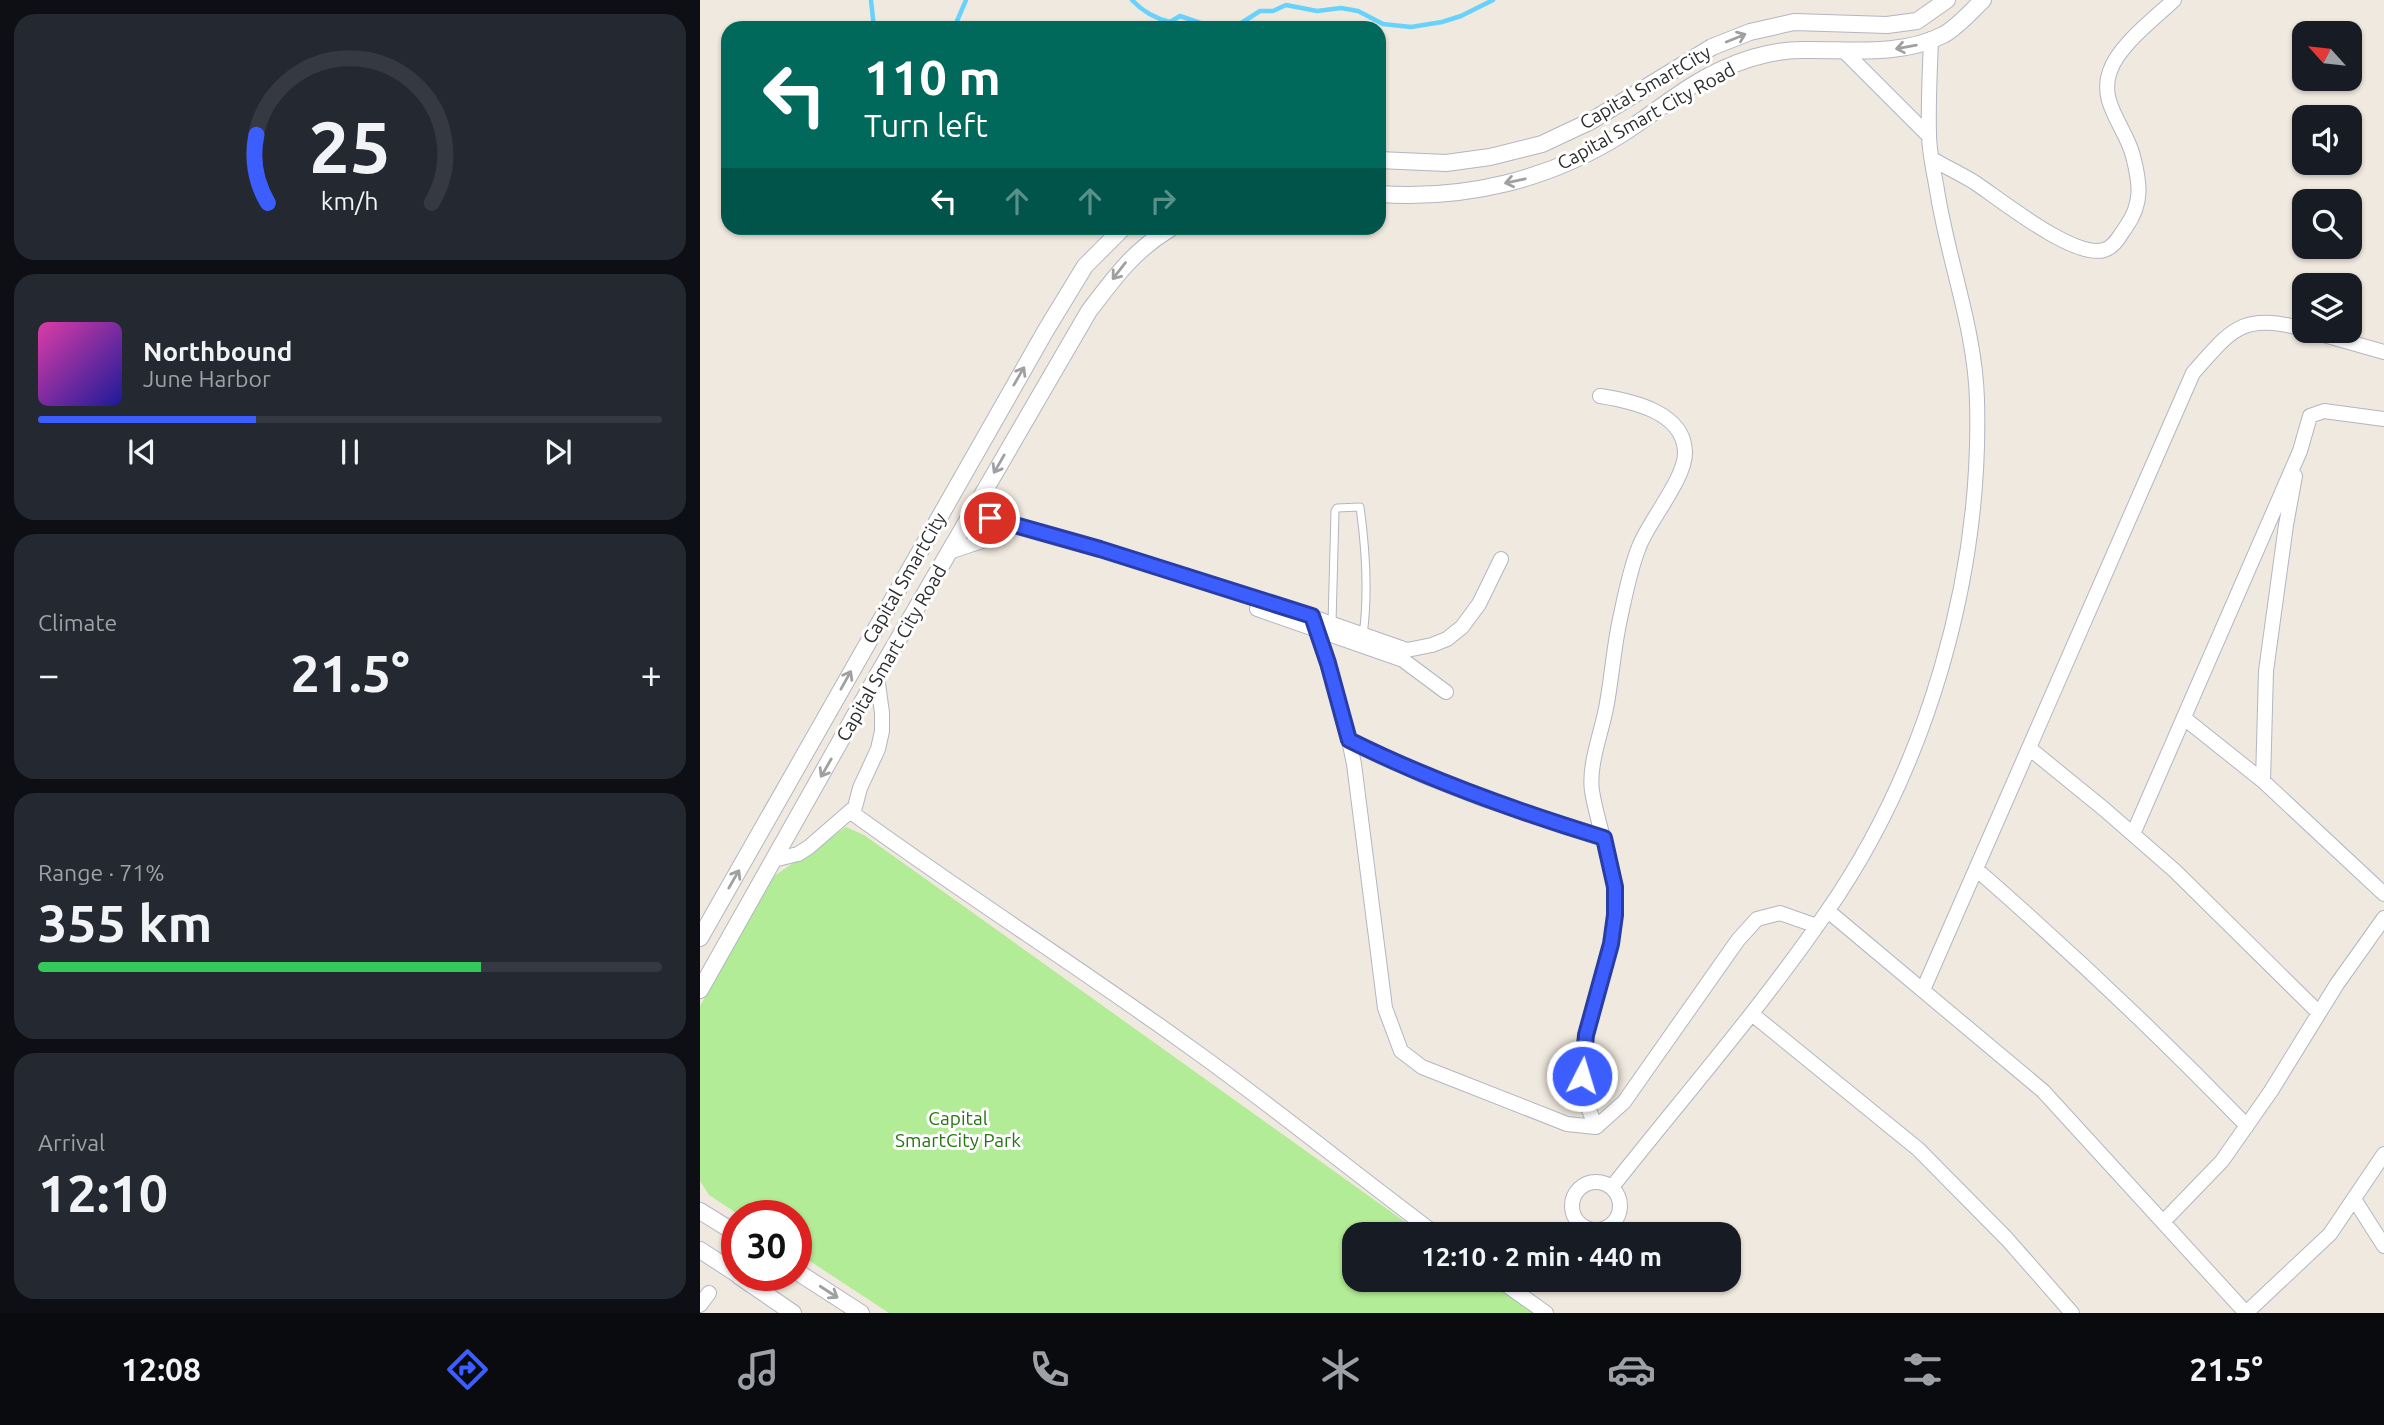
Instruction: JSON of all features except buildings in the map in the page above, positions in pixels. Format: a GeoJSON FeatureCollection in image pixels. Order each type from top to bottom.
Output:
{"type":"FeatureCollection","features":[{"type":"Feature","properties":{"kind":"street","name":"Capital SmartCity"},"geometry":{"type":"LineString","coordinates":[[1386,160],[1446,163],[1490,157],[1542,144],[1591,121],[1712,47],[1750,32],[1794,22],[1887,25],[1917,21],[1947,0]]}},
{"type":"Feature","properties":{"kind":"street","name":"Capital Smart City Road"},"geometry":{"type":"LineString","coordinates":[[1386,194],[1456,193],[1535,177],[1580,158],[1622,134],[1668,102],[1725,68],[1769,54],[1800,50],[1844,51],[1914,47],[1945,34],[1983,0]]}},
{"type":"Feature","properties":{"kind":"street"},"geometry":{"type":"LineString","coordinates":[[1932,159],[1972,181],[2050,234],[2086,251],[2105,250],[2113,245],[2136,213],[2139,190],[2133,153],[2109,102],[2107,85],[2110,70],[2123,49],[2174,0]]}},
{"type":"Feature","properties":{"kind":"street"},"geometry":{"type":"LineString","coordinates":[[1612,1187],[1752,1014],[1828,911],[1877,827],[1905,771],[1934,693],[1958,598],[1974,502],[1977,400],[1970,334],[1937,194],[1929,136],[1931,39]]}},
{"type":"Feature","properties":{"kind":"street"},"geometry":{"type":"LineString","coordinates":[[1844,51],[1929,136]]}},
{"type":"Feature","properties":{"kind":"street","name":"Capital SmartCity"},"geometry":{"type":"LineString","coordinates":[[700,938],[1046,330],[1085,266],[1116,235]]}},
{"type":"Feature","properties":{"kind":"street","name":"Capital Smart City Road"},"geometry":{"type":"LineString","coordinates":[[700,990],[1088,311],[1126,262],[1159,235]]}},
{"type":"Feature","properties":{"kind":"street"},"geometry":{"type":"LineString","coordinates":[[1923,990],[2193,373],[2229,333],[2256,322],[2292,326]]}},
{"type":"Feature","properties":{"kind":"street"},"geometry":{"type":"LineString","coordinates":[[2352,343],[2384,352]]}},
{"type":"Feature","properties":{"kind":"street"},"geometry":{"type":"LineString","coordinates":[[1596,1127],[1584,1095],[1582,1076],[1586,1035],[1611,944],[1615,887],[1592,789],[1595,757],[1607,706],[1620,620],[1639,546],[1670,493],[1684,461],[1685,452],[1681,434],[1674,424],[1629,400],[1600,397]]}},
{"type":"Feature","properties":{"kind":"street"},"geometry":{"type":"LineString","coordinates":[[2263,781],[2266,671],[2286,525],[2300,451],[2310,416],[2324,411],[2384,419]]}},
{"type":"Feature","properties":{"kind":"street"},"geometry":{"type":"LineString","coordinates":[[2133,834],[2300,451]]}},
{"type":"Feature","properties":{"kind":"street"},"geometry":{"type":"LineString","coordinates":[[984,491],[1008,528]]}},
{"type":"Feature","properties":{"kind":"street"},"geometry":{"type":"LineString","coordinates":[[969,518],[1100,555],[1405,655],[1447,639],[1462,627],[1479,604],[1501,559]]}},
{"type":"Feature","properties":{"kind":"street"},"geometry":{"type":"LineString","coordinates":[[949,552],[1008,528]]}},
{"type":"Feature","properties":{"kind":"street"},"geometry":{"type":"LineString","coordinates":[[1314,623],[1349,740],[1385,1008],[1401,1051],[1422,1067],[1567,1124],[1596,1127],[1624,1102],[1738,940],[1757,919],[1780,913],[1817,926]]}},
{"type":"Feature","properties":{"kind":"street"},"geometry":{"type":"LineString","coordinates":[[1314,623],[1332,624],[1405,655],[1446,692]]}},
{"type":"Feature","properties":{"kind":"street"},"geometry":{"type":"LineString","coordinates":[[773,859],[798,854],[855,807],[860,788],[878,749],[882,731],[877,677]]}},
{"type":"Feature","properties":{"kind":"street"},"geometry":{"type":"LineString","coordinates":[[2184,718],[2263,781],[2384,894]]}},
{"type":"Feature","properties":{"kind":"street"},"geometry":{"type":"LineString","coordinates":[[1349,740],[1422,775],[1483,799],[1604,838]]}},
{"type":"Feature","properties":{"kind":"street"},"geometry":{"type":"LineString","coordinates":[[2029,747],[2175,871],[2319,1013]]}},
{"type":"Feature","properties":{"kind":"street"},"geometry":{"type":"LineString","coordinates":[[851,812],[915,859],[1097,981],[1194,1050],[1420,1222]]}},
{"type":"Feature","properties":{"kind":"street"},"geometry":{"type":"LineString","coordinates":[[1976,869],[2071,952],[2191,1068],[2246,1126]]}},
{"type":"Feature","properties":{"kind":"street"},"geometry":{"type":"LineString","coordinates":[[1828,911],[2043,1091],[2246,1313],[2330,1234],[2384,1154]]}},
{"type":"Feature","properties":{"kind":"street"},"geometry":{"type":"LineString","coordinates":[[2163,1222],[2222,1161],[2384,918]]}},
{"type":"Feature","properties":{"kind":"street"},"geometry":{"type":"LineString","coordinates":[[1752,1014],[1918,1149],[2007,1239],[2072,1313]]}},
{"type":"Feature","properties":{"kind":"street"},"geometry":{"type":"LineString","coordinates":[[2354,1199],[2384,1246]]}},
{"type":"Feature","properties":{"kind":"street"},"geometry":{"type":"LineString","coordinates":[[703,1211],[721,1223]]}},
{"type":"Feature","properties":{"kind":"street"},"geometry":{"type":"LineString","coordinates":[[700,1250],[721,1264]]}},
{"type":"Feature","properties":{"kind":"street"},"geometry":{"type":"LineString","coordinates":[[812,1281],[861,1313]]}},
{"type":"Feature","properties":{"kind":"street"},"geometry":{"type":"LineString","coordinates":[[761,1291],[793,1313]]}},
{"type":"Feature","properties":{"kind":"street"},"geometry":{"type":"LineString","coordinates":[[1516,1292],[1546,1313]]}},
{"type":"Feature","properties":{"kind":"lane"},"geometry":{"type":"LineString","coordinates":[[1332,624],[1335,511],[1337,508],[1357,506],[1360,507],[1364,535],[1367,594],[1363,635]]}},
{"type":"Feature","properties":{"kind":"green space","name":"Capital SmartCity Park"},"geometry":{"type":"Polygon","coordinates":[[[846,827],[864,835],[1405,1222],[1342,1222],[1342,1292],[1504,1292],[1533,1313],[889,1313],[812,1262],[812,1200],[721,1200],[721,1203],[709,1195],[700,1181],[700,1006],[774,876],[846,827]]]}},
{"type":"Feature","properties":{"kind":"waterway"},"geometry":{"type":"LineString","coordinates":[[871,0],[873,21]]}},
{"type":"Feature","properties":{"kind":"waterway"},"geometry":{"type":"LineString","coordinates":[[957,21],[966,0]]}},
{"type":"Feature","properties":{"kind":"waterway"},"geometry":{"type":"LineString","coordinates":[[1132,0],[1145,11],[1167,21]]}},
{"type":"Feature","properties":{"kind":"waterway"},"geometry":{"type":"LineString","coordinates":[[1386,24],[1411,27],[1442,22],[1493,0]]}},
{"type":"Feature","properties":{"kind":"waterway"},"geometry":{"type":"LineString","coordinates":[[1244,21],[1260,11],[1273,11],[1286,5],[1317,11],[1341,8],[1358,11],[1377,21]]}},
{"type":"Feature","properties":{"kind":"waterway"},"geometry":{"type":"LineString","coordinates":[[1172,21],[1180,16],[1195,21]]}},
{"type":"Feature","properties":{"kind":"route"},"geometry":{"type":"LineString","coordinates":[[990,518],[1100,549],[1312,616],[1349,740],[1422,775],[1483,799],[1604,838],[1615,887],[1615,915],[1611,944],[1586,1035],[1582,1076]]}}]}
